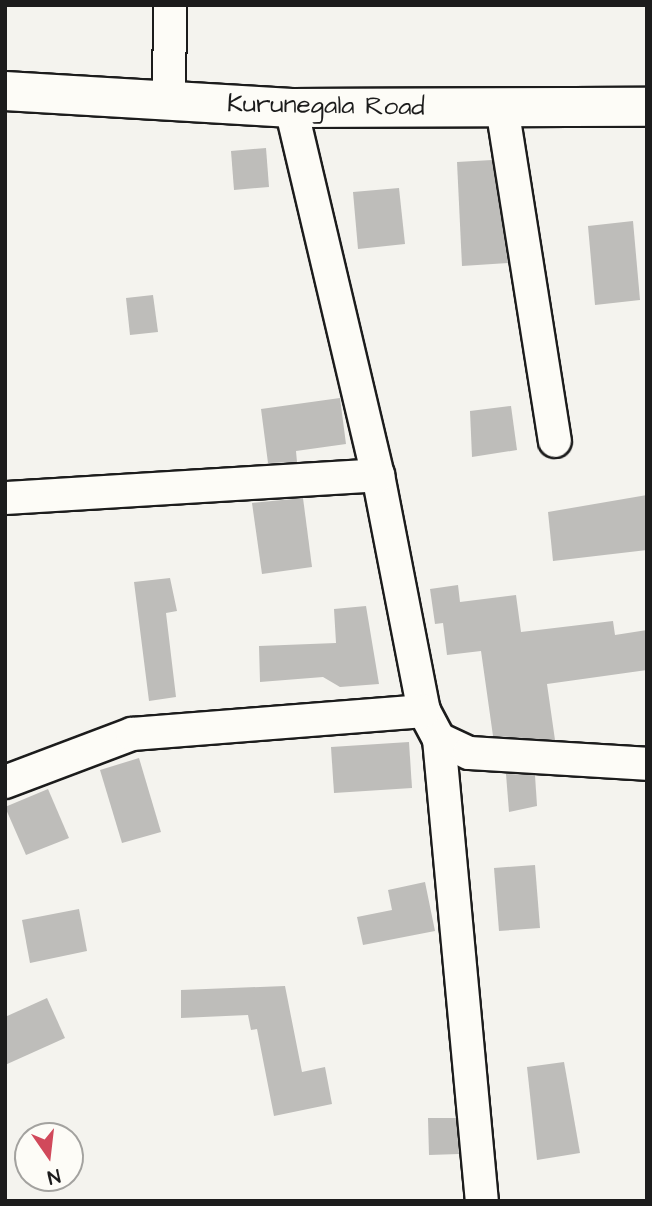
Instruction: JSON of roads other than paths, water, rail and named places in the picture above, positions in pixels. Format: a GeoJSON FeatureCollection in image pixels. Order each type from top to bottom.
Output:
{"type":"FeatureCollection","features":[{"type":"Feature","properties":{"kind":"highway","name":"Kurunegala Road"},"geometry":{"type":"LineString","coordinates":[[5,91],[291,108],[647,107]]}},
{"type":"Feature","properties":{"kind":"street"},"geometry":{"type":"LineString","coordinates":[[169,100],[170,5]]}},
{"type":"Feature","properties":{"kind":"street"},"geometry":{"type":"LineString","coordinates":[[502,107],[555,440]]}},
{"type":"Feature","properties":{"kind":"street"},"geometry":{"type":"LineString","coordinates":[[291,108],[378,475],[424,711],[439,739],[482,1201]]}},
{"type":"Feature","properties":{"kind":"street"},"geometry":{"type":"LineString","coordinates":[[5,498],[378,475]]}},
{"type":"Feature","properties":{"kind":"street"},"geometry":{"type":"LineString","coordinates":[[5,782],[132,734],[424,711]]}},
{"type":"Feature","properties":{"kind":"street"},"geometry":{"type":"LineString","coordinates":[[439,739],[469,754],[647,764]]}}]}
